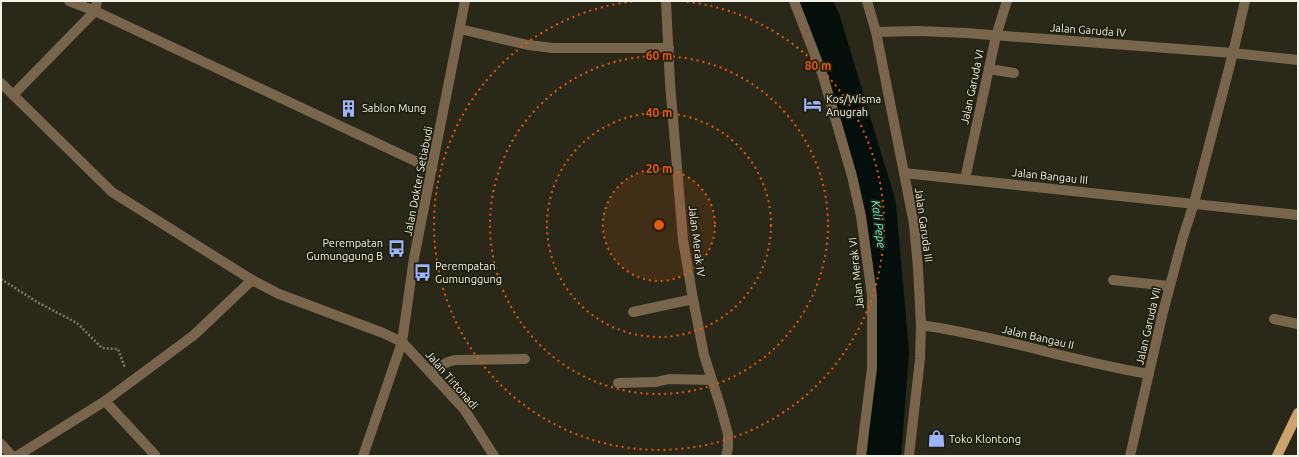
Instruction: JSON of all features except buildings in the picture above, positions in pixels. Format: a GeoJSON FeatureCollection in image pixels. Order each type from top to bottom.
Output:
{"type":"FeatureCollection","features":[{"type":"Feature","properties":{"kind":"main road"},"geometry":{"type":"LineString","coordinates":[[1277,456],[1298,413]]}},
{"type":"Feature","properties":{"kind":"street"},"geometry":{"type":"LineString","coordinates":[[69,1],[96,6],[432,169]]}},
{"type":"Feature","properties":{"kind":"street","name":"Jalan Dokter Setiabudi"},"geometry":{"type":"LineString","coordinates":[[363,456],[402,342],[414,258],[465,1]]}},
{"type":"Feature","properties":{"kind":"street","name":"Jalan Merak IV"},"geometry":{"type":"LineString","coordinates":[[667,1],[670,83],[683,240],[704,355],[728,434],[728,448],[726,456]]}},
{"type":"Feature","properties":{"kind":"street","name":"Jalan Merak VI"},"geometry":{"type":"LineString","coordinates":[[794,1],[823,76],[850,169],[861,216],[872,294],[872,368],[862,456]]}},
{"type":"Feature","properties":{"kind":"street","name":"Jalan Garuda III"},"geometry":{"type":"LineString","coordinates":[[867,1],[876,32],[914,224],[921,325],[920,359],[909,456]]}},
{"type":"Feature","properties":{"kind":"street","name":"Jalan Garuda VI"},"geometry":{"type":"LineString","coordinates":[[965,179],[996,36],[1007,1]]}},
{"type":"Feature","properties":{"kind":"street","name":"Jalan Garuda VII"},"geometry":{"type":"LineString","coordinates":[[1130,456],[1169,286],[1194,203],[1234,53],[1245,1]]}},
{"type":"Feature","properties":{"kind":"street"},"geometry":{"type":"LineString","coordinates":[[13,95],[96,6]]}},
{"type":"Feature","properties":{"kind":"street"},"geometry":{"type":"LineString","coordinates":[[460,29],[528,45],[553,48],[669,48]]}},
{"type":"Feature","properties":{"kind":"street","name":"Jalan Garuda IV"},"geometry":{"type":"LineString","coordinates":[[876,32],[918,31],[966,33],[1234,53],[1298,60]]}},
{"type":"Feature","properties":{"kind":"street"},"geometry":{"type":"LineString","coordinates":[[989,68],[1014,73]]}},
{"type":"Feature","properties":{"kind":"street"},"geometry":{"type":"LineString","coordinates":[[1,83],[112,192],[252,280],[279,294],[383,333],[402,342]]}},
{"type":"Feature","properties":{"kind":"street","name":"Jalan Bangau III"},"geometry":{"type":"LineString","coordinates":[[904,172],[1298,215]]}},
{"type":"Feature","properties":{"kind":"street"},"geometry":{"type":"LineString","coordinates":[[16,456],[105,401],[194,335],[252,280]]}},
{"type":"Feature","properties":{"kind":"street"},"geometry":{"type":"LineString","coordinates":[[1113,280],[1169,286]]}},
{"type":"Feature","properties":{"kind":"street"},"geometry":{"type":"LineString","coordinates":[[633,312],[693,299]]}},
{"type":"Feature","properties":{"kind":"street"},"geometry":{"type":"LineString","coordinates":[[1274,319],[1298,324]]}},
{"type":"Feature","properties":{"kind":"street","name":"Jalan Bangau II"},"geometry":{"type":"LineString","coordinates":[[921,325],[955,330],[1148,374]]}},
{"type":"Feature","properties":{"kind":"street","name":"Jalan Tirtonadi"},"geometry":{"type":"LineString","coordinates":[[402,342],[464,409],[494,456]]}},
{"type":"Feature","properties":{"kind":"street"},"geometry":{"type":"LineString","coordinates":[[430,372],[455,360],[524,359]]}},
{"type":"Feature","properties":{"kind":"street"},"geometry":{"type":"LineString","coordinates":[[618,383],[656,382],[668,379],[712,380]]}},
{"type":"Feature","properties":{"kind":"street"},"geometry":{"type":"LineString","coordinates":[[105,401],[155,455]]}},
{"type":"Feature","properties":{"kind":"street"},"geometry":{"type":"LineString","coordinates":[[1,444],[12,456]]}},
{"type":"Feature","properties":{"kind":"path"},"geometry":{"type":"LineString","coordinates":[[1,279],[37,302],[77,323],[102,348],[118,349],[130,382]]}},
{"type":"Feature","properties":{"kind":"waterway","name":"Kali Pepe"},"geometry":{"type":"LineString","coordinates":[[814,1],[823,19],[879,205],[892,352],[884,456]]}},
{"type":"Feature","properties":{"kind":"place","name":"Kos/Wisma Anugrah"},"geometry":{"type":"Point","coordinates":[813,105]}},
{"type":"Feature","properties":{"kind":"place","name":"Sablon Mung"},"geometry":{"type":"Point","coordinates":[349,108]}},
{"type":"Feature","properties":{"kind":"place","name":"Perempatan Gumunggung B"},"geometry":{"type":"Point","coordinates":[396,249]}},
{"type":"Feature","properties":{"kind":"place","name":"Perempatan Gumunggung"},"geometry":{"type":"Point","coordinates":[422,272]}},
{"type":"Feature","properties":{"kind":"place","name":"Toko Klontong"},"geometry":{"type":"Point","coordinates":[936,439]}}]}
